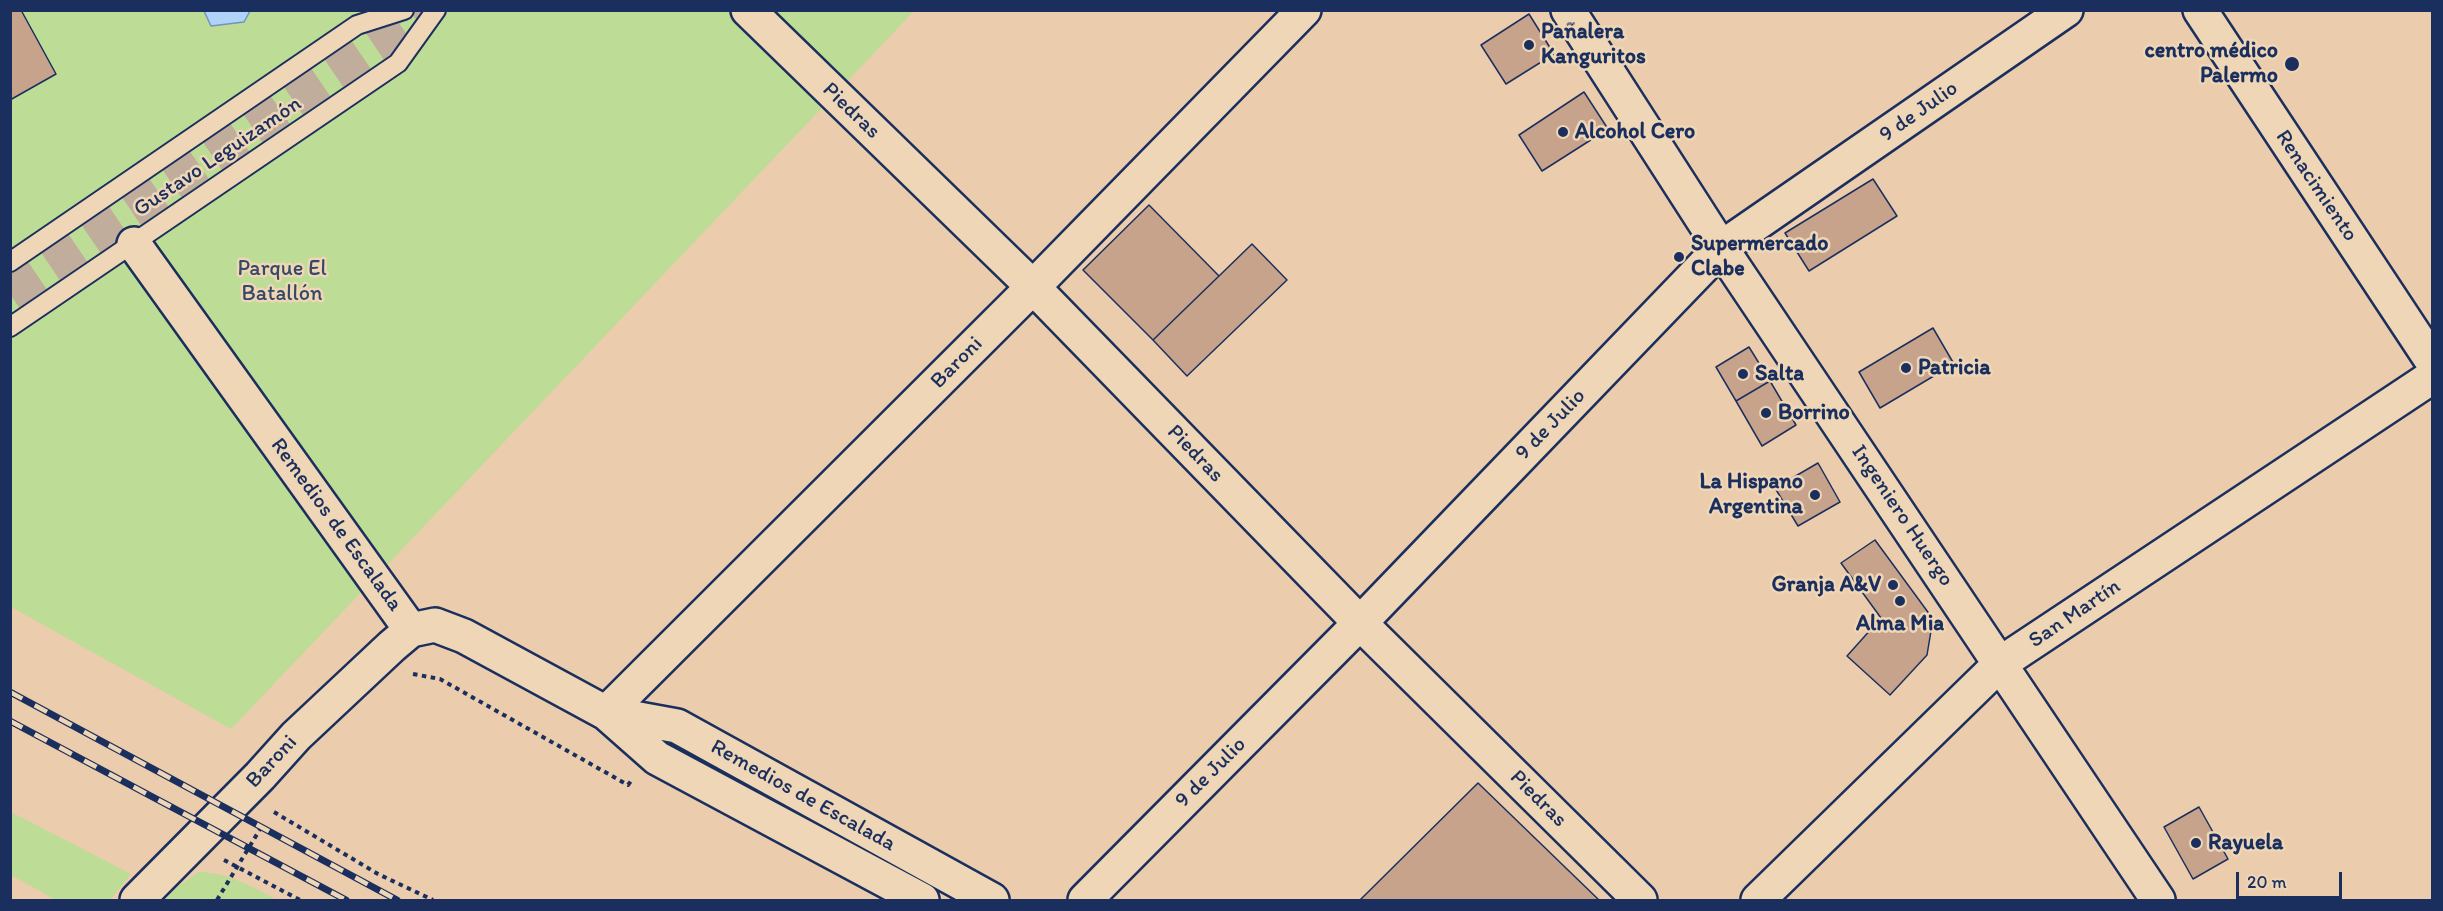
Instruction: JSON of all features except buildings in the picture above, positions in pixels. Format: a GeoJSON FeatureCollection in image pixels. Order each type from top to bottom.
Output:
{"type":"FeatureCollection","features":[{"type":"Feature","properties":{"kind":"street","name":"Piedras"},"geometry":{"type":"LineString","coordinates":[[748,10],[1033,287],[1360,623],[1640,900]]}},
{"type":"Feature","properties":{"kind":"street","name":"Baroni"},"geometry":{"type":"LineString","coordinates":[[606,713],[1033,287],[1304,10]]}},
{"type":"Feature","properties":{"kind":"street","name":"Ingeniero Huergo"},"geometry":{"type":"LineString","coordinates":[[1568,10],[1721,248],[2158,900]]}},
{"type":"Feature","properties":{"kind":"street","name":"9 de Julio"},"geometry":{"type":"LineString","coordinates":[[1085,900],[1360,623],[1721,248],[2066,10]]}},
{"type":"Feature","properties":{"kind":"street","name":"Renacimiento"},"geometry":{"type":"LineString","coordinates":[[2200,10],[2433,361]]}},
{"type":"Feature","properties":{"kind":"street","name":"Remedios de Escalada"},"geometry":{"type":"LineString","coordinates":[[134,244],[411,630],[435,625],[464,636],[606,713],[653,755],[922,900]]}},
{"type":"Feature","properties":{"kind":"street","name":"San Martín"},"geometry":{"type":"LineString","coordinates":[[1758,900],[2001,663],[2433,377]]}},
{"type":"Feature","properties":{"kind":"street","name":"Baroni"},"geometry":{"type":"LineString","coordinates":[[137,900],[296,736],[411,630]]}},
{"type":"Feature","properties":{"kind":"street","name":"Remedios de Escalada"},"geometry":{"type":"LineString","coordinates":[[606,713],[677,726],[992,900]]}},
{"type":"Feature","properties":{"kind":"lane","name":"Gustavo Leguizamón"},"geometry":{"type":"LineString","coordinates":[[10,262],[357,25],[404,10]]}},
{"type":"Feature","properties":{"kind":"lane","name":"Gustavo Leguizamón"},"geometry":{"type":"LineString","coordinates":[[10,327],[398,63],[436,10]]}},
{"type":"Feature","properties":{"kind":"path"},"geometry":{"type":"LineString","coordinates":[[407,675],[415,673],[440,679],[628,785],[653,755]]}},
{"type":"Feature","properties":{"kind":"path"},"geometry":{"type":"LineString","coordinates":[[268,817],[277,804]]}},
{"type":"Feature","properties":{"kind":"path"},"geometry":{"type":"LineString","coordinates":[[272,811],[378,874],[434,900]]}},
{"type":"Feature","properties":{"kind":"path"},"geometry":{"type":"LineString","coordinates":[[216,900],[264,822]]}},
{"type":"Feature","properties":{"kind":"path"},"geometry":{"type":"LineString","coordinates":[[193,843],[300,900]]}},
{"type":"Feature","properties":{"kind":"green space","name":"Parque El Batallón"},"geometry":{"type":"Polygon","coordinates":[[[11,11],[914,11],[231,729],[11,607],[11,11]]]}},
{"type":"Feature","properties":{"kind":"green space"},"geometry":{"type":"Polygon","coordinates":[[[10,812],[131,874],[110,900],[56,900],[11,875],[10,812]]]}},
{"type":"Feature","properties":{"kind":"green space"},"geometry":{"type":"Polygon","coordinates":[[[199,872],[230,878],[277,900],[164,900],[177,887],[199,872]]]}},
{"type":"Feature","properties":{"kind":"water"},"geometry":{"type":"Polygon","coordinates":[[[204,11],[250,11],[244,22],[211,26],[204,11]]]}},
{"type":"Feature","properties":{"kind":"tunnel"},"geometry":{"type":"LineString","coordinates":[[10,294],[427,10]]}},
{"type":"Feature","properties":{"kind":"railway"},"geometry":{"type":"LineString","coordinates":[[10,692],[397,900]]}},
{"type":"Feature","properties":{"kind":"railway"},"geometry":{"type":"LineString","coordinates":[[10,721],[346,900]]}},
{"type":"Feature","properties":{"kind":"place","name":"Pañalera Kanguritos"},"geometry":{"type":"Point","coordinates":[1529,45]}},
{"type":"Feature","properties":{"kind":"place","name":"centro médico Palermo"},"geometry":{"type":"Point","coordinates":[2292,64]}},
{"type":"Feature","properties":{"kind":"place","name":"Alcohol Cero"},"geometry":{"type":"Point","coordinates":[1563,132]}},
{"type":"Feature","properties":{"kind":"place","name":"Supermercado Clabe"},"geometry":{"type":"Point","coordinates":[1679,257]}},
{"type":"Feature","properties":{"kind":"place","name":"Patricia"},"geometry":{"type":"Point","coordinates":[1906,368]}},
{"type":"Feature","properties":{"kind":"place","name":"Salta"},"geometry":{"type":"Point","coordinates":[1743,374]}},
{"type":"Feature","properties":{"kind":"place","name":"Borrino"},"geometry":{"type":"Point","coordinates":[1766,413]}},
{"type":"Feature","properties":{"kind":"place","name":"La Hispano Argentina"},"geometry":{"type":"Point","coordinates":[1815,495]}},
{"type":"Feature","properties":{"kind":"place","name":"Granja A&V"},"geometry":{"type":"Point","coordinates":[1893,585]}},
{"type":"Feature","properties":{"kind":"place","name":"Alma Mia"},"geometry":{"type":"Point","coordinates":[1900,601]}},
{"type":"Feature","properties":{"kind":"place","name":"Rayuela"},"geometry":{"type":"Point","coordinates":[2196,843]}}]}
